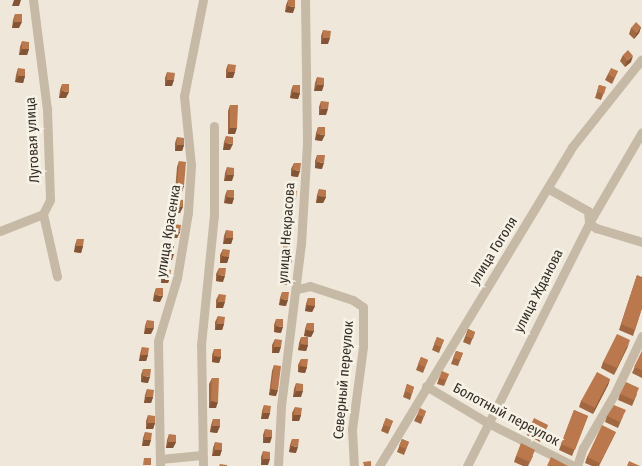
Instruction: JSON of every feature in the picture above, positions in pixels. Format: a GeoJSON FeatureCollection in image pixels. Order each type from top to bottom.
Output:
{"type":"FeatureCollection","features":[{"type":"Feature","properties":{"kind":"street","name":"Луговая улица"},"geometry":{"type":"LineString","coordinates":[[33,0],[47,109],[50,200],[43,214],[57,276]]}},
{"type":"Feature","properties":{"kind":"street","name":"улица Красенка"},"geometry":{"type":"LineString","coordinates":[[160,463],[158,341],[177,278],[188,212],[191,165],[184,96],[203,0]]}},
{"type":"Feature","properties":{"kind":"street","name":"улица Некрасова"},"geometry":{"type":"LineString","coordinates":[[278,466],[281,406],[298,289],[307,142],[305,0]]}},
{"type":"Feature","properties":{"kind":"street","name":"улица Гоголя"},"geometry":{"type":"LineString","coordinates":[[379,466],[426,386],[549,189],[572,147],[642,59]]}},
{"type":"Feature","properties":{"kind":"street"},"geometry":{"type":"LineString","coordinates":[[203,466],[201,345],[214,216],[214,126]]}},
{"type":"Feature","properties":{"kind":"street","name":"улица Жданова"},"geometry":{"type":"LineString","coordinates":[[467,466],[589,223],[642,132]]}},
{"type":"Feature","properties":{"kind":"street"},"geometry":{"type":"LineString","coordinates":[[549,189],[588,211],[589,223],[596,228],[642,242]]}},
{"type":"Feature","properties":{"kind":"street"},"geometry":{"type":"LineString","coordinates":[[0,231],[43,214]]}},
{"type":"Feature","properties":{"kind":"street","name":"Северный переулок"},"geometry":{"type":"LineString","coordinates":[[298,289],[310,286],[353,300],[363,307],[363,347],[352,429],[354,466]]}},
{"type":"Feature","properties":{"kind":"street","name":"Болотный переулок"},"geometry":{"type":"LineString","coordinates":[[426,386],[488,423],[575,466],[582,448],[615,393],[642,336]]}},
{"type":"Feature","properties":{"kind":"street"},"geometry":{"type":"LineString","coordinates":[[160,463],[202,455]]}},
{"type":"Feature","properties":{"kind":"building"},"geometry":{"type":"Polygon","coordinates":[[[288,0],[295,0],[295,7],[288,6],[288,0]]]}},
{"type":"Feature","properties":{"kind":"building"},"geometry":{"type":"Polygon","coordinates":[[[15,14],[22,14],[22,22],[14,22],[15,14]]]}},
{"type":"Feature","properties":{"kind":"building"},"geometry":{"type":"Polygon","coordinates":[[[636,22],[641,27],[637,33],[631,28],[636,22]]]}},
{"type":"Feature","properties":{"kind":"building"},"geometry":{"type":"Polygon","coordinates":[[[323,30],[331,31],[330,38],[323,38],[323,30]]]}},
{"type":"Feature","properties":{"kind":"building"},"geometry":{"type":"Polygon","coordinates":[[[22,41],[29,42],[29,49],[22,49],[22,41]]]}},
{"type":"Feature","properties":{"kind":"building"},"geometry":{"type":"Polygon","coordinates":[[[628,50],[633,56],[627,61],[623,55],[628,50]]]}},
{"type":"Feature","properties":{"kind":"building"},"geometry":{"type":"Polygon","coordinates":[[[228,64],[236,65],[235,72],[228,72],[228,64]]]}},
{"type":"Feature","properties":{"kind":"building"},"geometry":{"type":"Polygon","coordinates":[[[18,68],[25,69],[25,76],[18,76],[18,68]]]}},
{"type":"Feature","properties":{"kind":"building"},"geometry":{"type":"Polygon","coordinates":[[[611,68],[618,71],[614,78],[608,74],[611,68]]]}},
{"type":"Feature","properties":{"kind":"building"},"geometry":{"type":"Polygon","coordinates":[[[167,72],[175,73],[174,80],[167,80],[167,72]]]}},
{"type":"Feature","properties":{"kind":"building"},"geometry":{"type":"Polygon","coordinates":[[[317,77],[324,78],[324,85],[317,85],[317,77]]]}},
{"type":"Feature","properties":{"kind":"building"},"geometry":{"type":"Polygon","coordinates":[[[62,84],[69,84],[69,92],[62,91],[62,84]]]}},
{"type":"Feature","properties":{"kind":"building"},"geometry":{"type":"Polygon","coordinates":[[[293,85],[300,85],[300,93],[293,92],[293,85]]]}},
{"type":"Feature","properties":{"kind":"building"},"geometry":{"type":"Polygon","coordinates":[[[599,85],[606,87],[604,94],[597,92],[599,85]]]}},
{"type":"Feature","properties":{"kind":"building"},"geometry":{"type":"Polygon","coordinates":[[[321,101],[329,102],[328,109],[321,109],[321,101]]]}},
{"type":"Feature","properties":{"kind":"building"},"geometry":{"type":"Polygon","coordinates":[[[230,105],[238,105],[237,128],[230,128],[230,105]]]}},
{"type":"Feature","properties":{"kind":"building"},"geometry":{"type":"Polygon","coordinates":[[[318,127],[325,127],[325,135],[317,134],[318,127]]]}},
{"type":"Feature","properties":{"kind":"building"},"geometry":{"type":"Polygon","coordinates":[[[226,136],[233,137],[233,144],[225,143],[226,136]]]}},
{"type":"Feature","properties":{"kind":"building"},"geometry":{"type":"Polygon","coordinates":[[[177,137],[184,138],[184,145],[177,145],[177,137]]]}},
{"type":"Feature","properties":{"kind":"building"},"geometry":{"type":"Polygon","coordinates":[[[317,155],[325,155],[324,163],[317,162],[317,155]]]}},
{"type":"Feature","properties":{"kind":"building"},"geometry":{"type":"Polygon","coordinates":[[[179,161],[186,162],[184,186],[177,186],[179,161]]]}},
{"type":"Feature","properties":{"kind":"building"},"geometry":{"type":"Polygon","coordinates":[[[294,163],[301,163],[300,171],[293,170],[294,163]]]}},
{"type":"Feature","properties":{"kind":"building"},"geometry":{"type":"Polygon","coordinates":[[[227,167],[234,168],[234,175],[227,175],[227,167]]]}},
{"type":"Feature","properties":{"kind":"building"},"geometry":{"type":"Polygon","coordinates":[[[319,189],[326,190],[326,197],[318,196],[319,189]]]}},
{"type":"Feature","properties":{"kind":"building"},"geometry":{"type":"Polygon","coordinates":[[[227,190],[234,190],[234,198],[227,197],[227,190]]]}},
{"type":"Feature","properties":{"kind":"building"},"geometry":{"type":"Polygon","coordinates":[[[290,190],[297,191],[296,198],[289,198],[290,190]]]}},
{"type":"Feature","properties":{"kind":"building"},"geometry":{"type":"Polygon","coordinates":[[[176,199],[183,200],[183,207],[175,207],[176,199]]]}},
{"type":"Feature","properties":{"kind":"building"},"geometry":{"type":"Polygon","coordinates":[[[287,215],[294,215],[293,223],[286,222],[287,215]]]}},
{"type":"Feature","properties":{"kind":"building"},"geometry":{"type":"Polygon","coordinates":[[[174,224],[181,225],[180,232],[174,232],[174,224]]]}},
{"type":"Feature","properties":{"kind":"building"},"geometry":{"type":"Polygon","coordinates":[[[226,230],[233,231],[233,238],[226,238],[226,230]]]}},
{"type":"Feature","properties":{"kind":"building"},"geometry":{"type":"Polygon","coordinates":[[[286,235],[293,235],[292,243],[285,242],[286,235]]]}},
{"type":"Feature","properties":{"kind":"building"},"geometry":{"type":"Polygon","coordinates":[[[77,239],[84,239],[83,246],[76,246],[77,239]]]}},
{"type":"Feature","properties":{"kind":"building"},"geometry":{"type":"Polygon","coordinates":[[[167,246],[174,246],[174,254],[167,253],[167,246]]]}},
{"type":"Feature","properties":{"kind":"building"},"geometry":{"type":"Polygon","coordinates":[[[223,249],[230,250],[229,257],[222,256],[223,249]]]}},
{"type":"Feature","properties":{"kind":"building"},"geometry":{"type":"Polygon","coordinates":[[[285,253],[292,253],[292,261],[285,260],[285,253]]]}},
{"type":"Feature","properties":{"kind":"building"},"geometry":{"type":"Polygon","coordinates":[[[219,268],[226,268],[225,276],[218,275],[219,268]]]}},
{"type":"Feature","properties":{"kind":"building"},"geometry":{"type":"Polygon","coordinates":[[[164,269],[171,270],[170,277],[163,277],[164,269]]]}},
{"type":"Feature","properties":{"kind":"building"},"geometry":{"type":"Polygon","coordinates":[[[282,271],[289,271],[289,278],[282,278],[282,271]]]}},
{"type":"Feature","properties":{"kind":"building"},"geometry":{"type":"Polygon","coordinates":[[[637,275],[642,277],[642,308],[635,330],[621,324],[637,275]]]}},
{"type":"Feature","properties":{"kind":"building"},"geometry":{"type":"Polygon","coordinates":[[[156,288],[163,288],[163,296],[155,295],[156,288]]]}},
{"type":"Feature","properties":{"kind":"building"},"geometry":{"type":"Polygon","coordinates":[[[282,292],[289,292],[288,300],[281,299],[282,292]]]}},
{"type":"Feature","properties":{"kind":"building"},"geometry":{"type":"Polygon","coordinates":[[[219,294],[226,295],[225,302],[218,302],[219,294]]]}},
{"type":"Feature","properties":{"kind":"building"},"geometry":{"type":"Polygon","coordinates":[[[308,298],[315,298],[315,306],[307,305],[308,298]]]}},
{"type":"Feature","properties":{"kind":"building"},"geometry":{"type":"Polygon","coordinates":[[[218,316],[225,317],[224,324],[217,324],[218,316]]]}},
{"type":"Feature","properties":{"kind":"building"},"geometry":{"type":"Polygon","coordinates":[[[276,319],[283,319],[283,327],[276,326],[276,319]]]}},
{"type":"Feature","properties":{"kind":"building"},"geometry":{"type":"Polygon","coordinates":[[[147,320],[154,321],[154,328],[146,328],[147,320]]]}},
{"type":"Feature","properties":{"kind":"building"},"geometry":{"type":"Polygon","coordinates":[[[307,323],[314,323],[314,331],[306,330],[307,323]]]}},
{"type":"Feature","properties":{"kind":"building"},"geometry":{"type":"Polygon","coordinates":[[[468,329],[475,332],[473,339],[466,336],[468,329]]]}},
{"type":"Feature","properties":{"kind":"building"},"geometry":{"type":"Polygon","coordinates":[[[617,334],[630,340],[617,368],[603,362],[617,334]]]}},
{"type":"Feature","properties":{"kind":"building"},"geometry":{"type":"Polygon","coordinates":[[[301,337],[308,337],[308,345],[301,344],[301,337]]]}},
{"type":"Feature","properties":{"kind":"building"},"geometry":{"type":"Polygon","coordinates":[[[437,337],[444,340],[441,347],[434,344],[437,337]]]}},
{"type":"Feature","properties":{"kind":"building"},"geometry":{"type":"Polygon","coordinates":[[[275,339],[282,340],[281,347],[274,347],[275,339]]]}},
{"type":"Feature","properties":{"kind":"building"},"geometry":{"type":"Polygon","coordinates":[[[142,347],[149,348],[148,355],[141,355],[142,347]]]}},
{"type":"Feature","properties":{"kind":"building"},"geometry":{"type":"Polygon","coordinates":[[[214,349],[221,349],[221,357],[214,356],[214,349]]]}},
{"type":"Feature","properties":{"kind":"building"},"geometry":{"type":"Polygon","coordinates":[[[456,351],[463,353],[460,360],[453,358],[456,351]]]}},
{"type":"Feature","properties":{"kind":"building"},"geometry":{"type":"Polygon","coordinates":[[[642,351],[642,370],[634,367],[642,351]]]}},
{"type":"Feature","properties":{"kind":"building"},"geometry":{"type":"Polygon","coordinates":[[[421,357],[428,360],[425,367],[418,364],[421,357]]]}},
{"type":"Feature","properties":{"kind":"building"},"geometry":{"type":"Polygon","coordinates":[[[301,359],[308,359],[307,367],[300,366],[301,359]]]}},
{"type":"Feature","properties":{"kind":"building"},"geometry":{"type":"Polygon","coordinates":[[[274,365],[281,366],[278,390],[271,389],[274,365]]]}},
{"type":"Feature","properties":{"kind":"building"},"geometry":{"type":"Polygon","coordinates":[[[143,369],[151,369],[150,377],[143,376],[143,369]]]}},
{"type":"Feature","properties":{"kind":"building"},"geometry":{"type":"Polygon","coordinates":[[[442,371],[449,374],[446,380],[439,378],[442,371]]]}},
{"type":"Feature","properties":{"kind":"building"},"geometry":{"type":"Polygon","coordinates":[[[597,372],[610,379],[595,408],[581,401],[597,372]]]}},
{"type":"Feature","properties":{"kind":"building"},"geometry":{"type":"Polygon","coordinates":[[[212,378],[219,378],[218,402],[211,401],[212,378]]]}},
{"type":"Feature","properties":{"kind":"building"},"geometry":{"type":"Polygon","coordinates":[[[626,382],[639,388],[634,400],[620,394],[626,382]]]}},
{"type":"Feature","properties":{"kind":"building"},"geometry":{"type":"Polygon","coordinates":[[[296,383],[303,384],[303,391],[296,391],[296,383]]]}},
{"type":"Feature","properties":{"kind":"building"},"geometry":{"type":"Polygon","coordinates":[[[407,384],[414,387],[412,394],[405,391],[407,384]]]}},
{"type":"Feature","properties":{"kind":"building"},"geometry":{"type":"Polygon","coordinates":[[[147,389],[154,390],[153,397],[146,397],[147,389]]]}},
{"type":"Feature","properties":{"kind":"building"},"geometry":{"type":"Polygon","coordinates":[[[264,405],[271,406],[270,413],[263,413],[264,405]]]}},
{"type":"Feature","properties":{"kind":"building"},"geometry":{"type":"Polygon","coordinates":[[[614,405],[626,410],[620,422],[607,416],[614,405]]]}},
{"type":"Feature","properties":{"kind":"building"},"geometry":{"type":"Polygon","coordinates":[[[295,407],[302,408],[301,415],[294,415],[295,407]]]}},
{"type":"Feature","properties":{"kind":"building"},"geometry":{"type":"Polygon","coordinates":[[[420,408],[426,411],[424,417],[417,415],[420,408]]]}},
{"type":"Feature","properties":{"kind":"building"},"geometry":{"type":"Polygon","coordinates":[[[574,410],[588,416],[575,450],[561,444],[574,410]]]}},
{"type":"Feature","properties":{"kind":"building"},"geometry":{"type":"Polygon","coordinates":[[[148,415],[155,416],[155,423],[148,423],[148,415]]]}},
{"type":"Feature","properties":{"kind":"building"},"geometry":{"type":"Polygon","coordinates":[[[386,418],[393,421],[390,427],[383,425],[386,418]]]}},
{"type":"Feature","properties":{"kind":"building"},"geometry":{"type":"Polygon","coordinates":[[[534,418],[548,425],[543,436],[529,429],[534,418]]]}},
{"type":"Feature","properties":{"kind":"building"},"geometry":{"type":"Polygon","coordinates":[[[213,419],[220,419],[220,426],[212,426],[213,419]]]}},
{"type":"Feature","properties":{"kind":"building"},"geometry":{"type":"Polygon","coordinates":[[[602,425],[616,432],[600,463],[587,457],[602,425]]]}},
{"type":"Feature","properties":{"kind":"building"},"geometry":{"type":"Polygon","coordinates":[[[265,429],[272,430],[272,437],[265,437],[265,429]]]}},
{"type":"Feature","properties":{"kind":"building"},"geometry":{"type":"Polygon","coordinates":[[[145,432],[152,433],[151,440],[144,440],[145,432]]]}},
{"type":"Feature","properties":{"kind":"building"},"geometry":{"type":"Polygon","coordinates":[[[169,434],[176,435],[176,442],[168,442],[169,434]]]}},
{"type":"Feature","properties":{"kind":"building"},"geometry":{"type":"Polygon","coordinates":[[[292,439],[299,439],[298,447],[291,446],[292,439]]]}},
{"type":"Feature","properties":{"kind":"building"},"geometry":{"type":"Polygon","coordinates":[[[402,439],[409,442],[406,449],[399,446],[402,439]]]}},
{"type":"Feature","properties":{"kind":"building"},"geometry":{"type":"Polygon","coordinates":[[[215,442],[222,443],[222,450],[215,450],[215,442]]]}},
{"type":"Feature","properties":{"kind":"building"},"geometry":{"type":"Polygon","coordinates":[[[521,443],[535,450],[530,462],[516,456],[521,443]]]}},
{"type":"Feature","properties":{"kind":"building"},"geometry":{"type":"Polygon","coordinates":[[[263,451],[270,452],[270,459],[263,459],[263,451]]]}},
{"type":"Feature","properties":{"kind":"building"},"geometry":{"type":"Polygon","coordinates":[[[551,457],[568,466],[547,466],[551,457]]]}},
{"type":"Feature","properties":{"kind":"building"},"geometry":{"type":"Polygon","coordinates":[[[144,458],[151,458],[151,465],[143,465],[144,458]]]}},
{"type":"Feature","properties":{"kind":"building"},"geometry":{"type":"Polygon","coordinates":[[[371,461],[371,466],[364,466],[363,462],[371,461]]]}},
{"type":"Feature","properties":{"kind":"building"},"geometry":{"type":"Polygon","coordinates":[[[629,461],[640,466],[627,466],[629,461]]]}}]}
